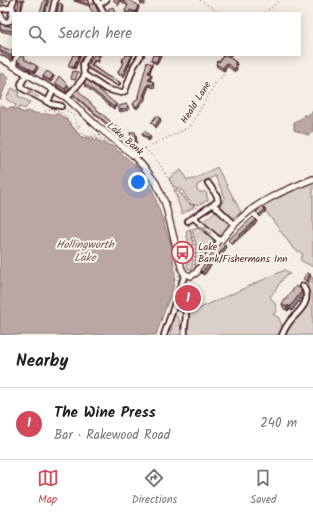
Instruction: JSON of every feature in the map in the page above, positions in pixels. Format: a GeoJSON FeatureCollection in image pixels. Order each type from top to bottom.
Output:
{"type":"FeatureCollection","features":[{"type":"Feature","properties":{"kind":"main road","name":"Lake Bank"},"geometry":{"type":"LineString","coordinates":[[0,58],[67,98],[91,121],[133,155],[156,183],[165,204],[182,270],[185,274]]}},
{"type":"Feature","properties":{"kind":"main road"},"geometry":{"type":"LineString","coordinates":[[185,274],[191,276],[196,273],[220,240],[234,224],[254,207],[270,198],[313,179]]}},
{"type":"Feature","properties":{"kind":"street"},"geometry":{"type":"LineString","coordinates":[[12,7],[0,11],[4,22],[10,21],[14,0]]}},
{"type":"Feature","properties":{"kind":"street"},"geometry":{"type":"LineString","coordinates":[[52,12],[55,0]]}},
{"type":"Feature","properties":{"kind":"street"},"geometry":{"type":"LineString","coordinates":[[103,12],[98,2],[106,0]]}},
{"type":"Feature","properties":{"kind":"street"},"geometry":{"type":"LineString","coordinates":[[13,65],[18,56]]}},
{"type":"Feature","properties":{"kind":"street"},"geometry":{"type":"LineString","coordinates":[[87,56],[83,64],[85,75],[106,89],[121,93],[125,90],[141,56]]}},
{"type":"Feature","properties":{"kind":"street"},"geometry":{"type":"LineString","coordinates":[[27,73],[21,84],[22,88],[51,104],[61,106]]}},
{"type":"Feature","properties":{"kind":"street"},"geometry":{"type":"LineString","coordinates":[[67,98],[85,75]]}},
{"type":"Feature","properties":{"kind":"street"},"geometry":{"type":"LineString","coordinates":[[46,101],[48,101],[54,89]]}},
{"type":"Feature","properties":{"kind":"street"},"geometry":{"type":"LineString","coordinates":[[188,221],[218,201],[217,196],[208,183]]}},
{"type":"Feature","properties":{"kind":"street"},"geometry":{"type":"LineString","coordinates":[[214,205],[234,224]]}},
{"type":"Feature","properties":{"kind":"street"},"geometry":{"type":"LineString","coordinates":[[194,218],[220,240]]}},
{"type":"Feature","properties":{"kind":"street"},"geometry":{"type":"LineString","coordinates":[[164,335],[185,274]]}},
{"type":"Feature","properties":{"kind":"street"},"geometry":{"type":"LineString","coordinates":[[282,335],[289,322],[300,312],[306,303],[307,294],[303,286]]}},
{"type":"Feature","properties":{"kind":"street"},"geometry":{"type":"LineString","coordinates":[[175,306],[185,310],[185,335]]}},
{"type":"Feature","properties":{"kind":"path"},"geometry":{"type":"LineString","coordinates":[[200,0],[218,12]]}},
{"type":"Feature","properties":{"kind":"path"},"geometry":{"type":"LineString","coordinates":[[266,12],[280,0]]}},
{"type":"Feature","properties":{"kind":"path"},"geometry":{"type":"LineString","coordinates":[[232,56],[232,61]]}},
{"type":"Feature","properties":{"kind":"path","name":"Heald Lane"},"geometry":{"type":"LineString","coordinates":[[136,154],[145,148],[182,133],[190,127],[216,82],[222,77],[229,66]]}},
{"type":"Feature","properties":{"kind":"path"},"geometry":{"type":"LineString","coordinates":[[61,106],[74,116],[79,126]]}},
{"type":"Feature","properties":{"kind":"path"},"geometry":{"type":"LineString","coordinates":[[45,111],[54,110],[62,112],[79,134],[86,139],[102,138]]}},
{"type":"Feature","properties":{"kind":"path"},"geometry":{"type":"LineString","coordinates":[[78,132],[79,126],[82,123]]}},
{"type":"Feature","properties":{"kind":"path"},"geometry":{"type":"LineString","coordinates":[[79,134],[86,137],[102,138],[112,144]]}},
{"type":"Feature","properties":{"kind":"path"},"geometry":{"type":"LineString","coordinates":[[86,137],[104,135]]}},
{"type":"Feature","properties":{"kind":"path"},"geometry":{"type":"LineString","coordinates":[[145,148],[159,163],[173,187],[180,191],[190,204],[196,206],[194,218]]}},
{"type":"Feature","properties":{"kind":"path"},"geometry":{"type":"LineString","coordinates":[[188,221],[195,244],[194,270],[196,273]]}},
{"type":"Feature","properties":{"kind":"path"},"geometry":{"type":"LineString","coordinates":[[179,271],[178,285],[180,290]]}},
{"type":"Feature","properties":{"kind":"shaded area"},"geometry":{"type":"Polygon","coordinates":[[[12,49],[12,56],[24,56],[73,87],[67,95],[7,59],[12,49]]]}},
{"type":"Feature","properties":{"kind":"shaded area"},"geometry":{"type":"Polygon","coordinates":[[[12,88],[19,92],[18,96],[30,102],[25,109],[20,107],[17,111],[13,109],[16,105],[6,99],[12,88]]]}},
{"type":"Feature","properties":{"kind":"shaded area"},"geometry":{"type":"Polygon","coordinates":[[[217,167],[241,212],[231,219],[220,207],[225,197],[215,176],[197,185],[197,190],[200,192],[206,192],[208,200],[198,205],[191,204],[182,190],[173,186],[169,178],[181,170],[187,180],[195,179],[217,167]]]}},
{"type":"Feature","properties":{"kind":"shaded area"},"geometry":{"type":"Polygon","coordinates":[[[313,182],[313,267],[300,260],[303,254],[293,248],[262,206],[289,191],[313,182]]]}},
{"type":"Feature","properties":{"kind":"shaded area"},"geometry":{"type":"Polygon","coordinates":[[[174,189],[180,193],[188,203],[194,207],[182,214],[174,189]]]}},
{"type":"Feature","properties":{"kind":"shaded area"},"geometry":{"type":"Polygon","coordinates":[[[217,210],[230,223],[218,238],[200,224],[217,210]]]}},
{"type":"Feature","properties":{"kind":"shaded area"},"geometry":{"type":"Polygon","coordinates":[[[197,227],[215,242],[195,268],[196,244],[192,229],[197,227]]]}},
{"type":"Feature","properties":{"kind":"shaded area"},"geometry":{"type":"Polygon","coordinates":[[[190,229],[193,244],[192,270],[187,268],[188,240],[186,231],[190,229]]]}},
{"type":"Feature","properties":{"kind":"shaded area"},"geometry":{"type":"Polygon","coordinates":[[[285,270],[290,274],[285,276],[270,297],[275,303],[277,311],[273,314],[279,318],[283,329],[280,335],[186,335],[189,306],[198,309],[285,270]]]}},
{"type":"Feature","properties":{"kind":"shaded area"},"geometry":{"type":"Polygon","coordinates":[[[313,277],[313,335],[283,335],[292,321],[308,303],[309,293],[307,286],[313,277]]]}},
{"type":"Feature","properties":{"kind":"shaded area"},"geometry":{"type":"Polygon","coordinates":[[[175,313],[179,320],[182,335],[170,335],[175,313]]]}},
{"type":"Feature","properties":{"kind":"water"},"geometry":{"type":"Polygon","coordinates":[[[2,73],[9,77],[0,100],[0,74],[2,73]]]}},
{"type":"Feature","properties":{"kind":"water","name":"Hollingworth Lake"},"geometry":{"type":"Polygon","coordinates":[[[0,105],[8,109],[10,107],[25,113],[26,111],[40,114],[59,114],[67,120],[81,137],[97,140],[114,147],[136,166],[152,189],[172,247],[175,274],[174,284],[156,335],[0,335],[0,105]]]}},
{"type":"Feature","properties":{"kind":"water"},"geometry":{"type":"Polygon","coordinates":[[[313,111],[313,132],[308,135],[294,130],[294,122],[304,117],[303,115],[308,115],[313,111]]]}},
{"type":"Feature","properties":{"kind":"building"},"geometry":{"type":"Polygon","coordinates":[[[19,0],[22,0],[20,12],[17,12],[19,0]]]}},
{"type":"Feature","properties":{"kind":"building"},"geometry":{"type":"Polygon","coordinates":[[[44,0],[47,0],[44,12],[40,12],[44,0]]]}},
{"type":"Feature","properties":{"kind":"building"},"geometry":{"type":"Polygon","coordinates":[[[76,0],[89,0],[88,4],[76,0]]]}},
{"type":"Feature","properties":{"kind":"building"},"geometry":{"type":"Polygon","coordinates":[[[113,0],[120,0],[117,3],[113,0]]]}},
{"type":"Feature","properties":{"kind":"building"},"geometry":{"type":"Polygon","coordinates":[[[122,0],[129,0],[138,5],[136,12],[130,10],[129,12],[125,11],[128,5],[122,0]]]}},
{"type":"Feature","properties":{"kind":"building"},"geometry":{"type":"Polygon","coordinates":[[[59,3],[62,4],[61,12],[57,12],[59,3]]]}},
{"type":"Feature","properties":{"kind":"building"},"geometry":{"type":"Polygon","coordinates":[[[94,3],[98,12],[92,12],[89,6],[94,3]]]}},
{"type":"Feature","properties":{"kind":"building"},"geometry":{"type":"Polygon","coordinates":[[[113,7],[115,12],[110,12],[108,9],[113,7]]]}},
{"type":"Feature","properties":{"kind":"building"},"geometry":{"type":"Polygon","coordinates":[[[0,24],[12,27],[12,31],[0,29],[0,24]]]}},
{"type":"Feature","properties":{"kind":"building"},"geometry":{"type":"Polygon","coordinates":[[[0,46],[11,51],[12,49],[12,54],[11,56],[0,50],[0,46]]]}},
{"type":"Feature","properties":{"kind":"building"},"geometry":{"type":"Polygon","coordinates":[[[20,56],[23,56],[25,57],[24,59],[37,66],[34,71],[17,61],[20,56]]]}},
{"type":"Feature","properties":{"kind":"building"},"geometry":{"type":"Polygon","coordinates":[[[73,56],[79,56],[74,67],[68,66],[73,56]]]}},
{"type":"Feature","properties":{"kind":"building"},"geometry":{"type":"Polygon","coordinates":[[[93,56],[99,56],[99,61],[94,60],[91,65],[107,76],[120,82],[118,86],[87,67],[93,56]]]}},
{"type":"Feature","properties":{"kind":"building"},"geometry":{"type":"Polygon","coordinates":[[[126,56],[132,56],[123,74],[118,72],[124,61],[122,60],[123,58],[126,56]]]}},
{"type":"Feature","properties":{"kind":"building"},"geometry":{"type":"Polygon","coordinates":[[[153,56],[159,56],[156,62],[151,60],[153,56]]]}},
{"type":"Feature","properties":{"kind":"building"},"geometry":{"type":"Polygon","coordinates":[[[223,56],[227,56],[236,62],[234,64],[236,66],[234,69],[226,63],[223,68],[216,64],[217,61],[219,62],[223,56]]]}},
{"type":"Feature","properties":{"kind":"building"},"geometry":{"type":"Polygon","coordinates":[[[147,62],[152,64],[148,73],[151,74],[148,80],[154,82],[153,85],[148,84],[143,96],[145,96],[136,107],[133,104],[140,96],[138,96],[147,62]]]}},
{"type":"Feature","properties":{"kind":"building"},"geometry":{"type":"Polygon","coordinates":[[[47,71],[53,75],[50,80],[43,76],[47,71]]]}},
{"type":"Feature","properties":{"kind":"building"},"geometry":{"type":"Polygon","coordinates":[[[73,71],[78,72],[75,80],[71,79],[73,71]]]}},
{"type":"Feature","properties":{"kind":"building"},"geometry":{"type":"Polygon","coordinates":[[[59,76],[68,85],[65,89],[55,83],[59,76]]]}},
{"type":"Feature","properties":{"kind":"building"},"geometry":{"type":"Polygon","coordinates":[[[87,80],[116,104],[114,107],[84,83],[87,80]]]}},
{"type":"Feature","properties":{"kind":"building"},"geometry":{"type":"Polygon","coordinates":[[[77,89],[95,108],[125,134],[123,137],[73,94],[77,89]]]}},
{"type":"Feature","properties":{"kind":"building"},"geometry":{"type":"Polygon","coordinates":[[[127,104],[128,108],[119,110],[119,106],[127,104]]]}},
{"type":"Feature","properties":{"kind":"building"},"geometry":{"type":"Polygon","coordinates":[[[156,116],[160,118],[155,126],[151,123],[156,116]]]}},
{"type":"Feature","properties":{"kind":"building"},"geometry":{"type":"Polygon","coordinates":[[[145,131],[150,136],[148,138],[142,133],[145,131]]]}},
{"type":"Feature","properties":{"kind":"building"},"geometry":{"type":"Polygon","coordinates":[[[130,132],[135,132],[136,141],[131,139],[130,132]]]}},
{"type":"Feature","properties":{"kind":"building"},"geometry":{"type":"Polygon","coordinates":[[[262,206],[265,209],[259,215],[256,212],[262,206]]]}},
{"type":"Feature","properties":{"kind":"building"},"geometry":{"type":"Polygon","coordinates":[[[253,217],[256,220],[231,243],[228,240],[253,217]]]}},
{"type":"Feature","properties":{"kind":"building"},"geometry":{"type":"Polygon","coordinates":[[[221,242],[225,245],[218,256],[216,254],[202,272],[200,270],[221,242]]]}},
{"type":"Feature","properties":{"kind":"building"},"geometry":{"type":"Polygon","coordinates":[[[307,273],[310,274],[306,281],[303,279],[307,273]]]}},
{"type":"Feature","properties":{"kind":"building"},"geometry":{"type":"Polygon","coordinates":[[[188,283],[194,286],[187,302],[181,299],[188,283]]]}},
{"type":"Feature","properties":{"kind":"building"},"geometry":{"type":"Polygon","coordinates":[[[296,286],[301,289],[301,292],[290,307],[288,305],[286,307],[282,304],[296,286]]]}},
{"type":"Feature","properties":{"kind":"place","name":"Lake Bank/Fishermans Inn"},"geometry":{"type":"Point","coordinates":[182,252]}},
{"type":"Feature","properties":{"kind":"place","name":"The Wine Press"},"geometry":{"type":"Point","coordinates":[188,298]}}]}
